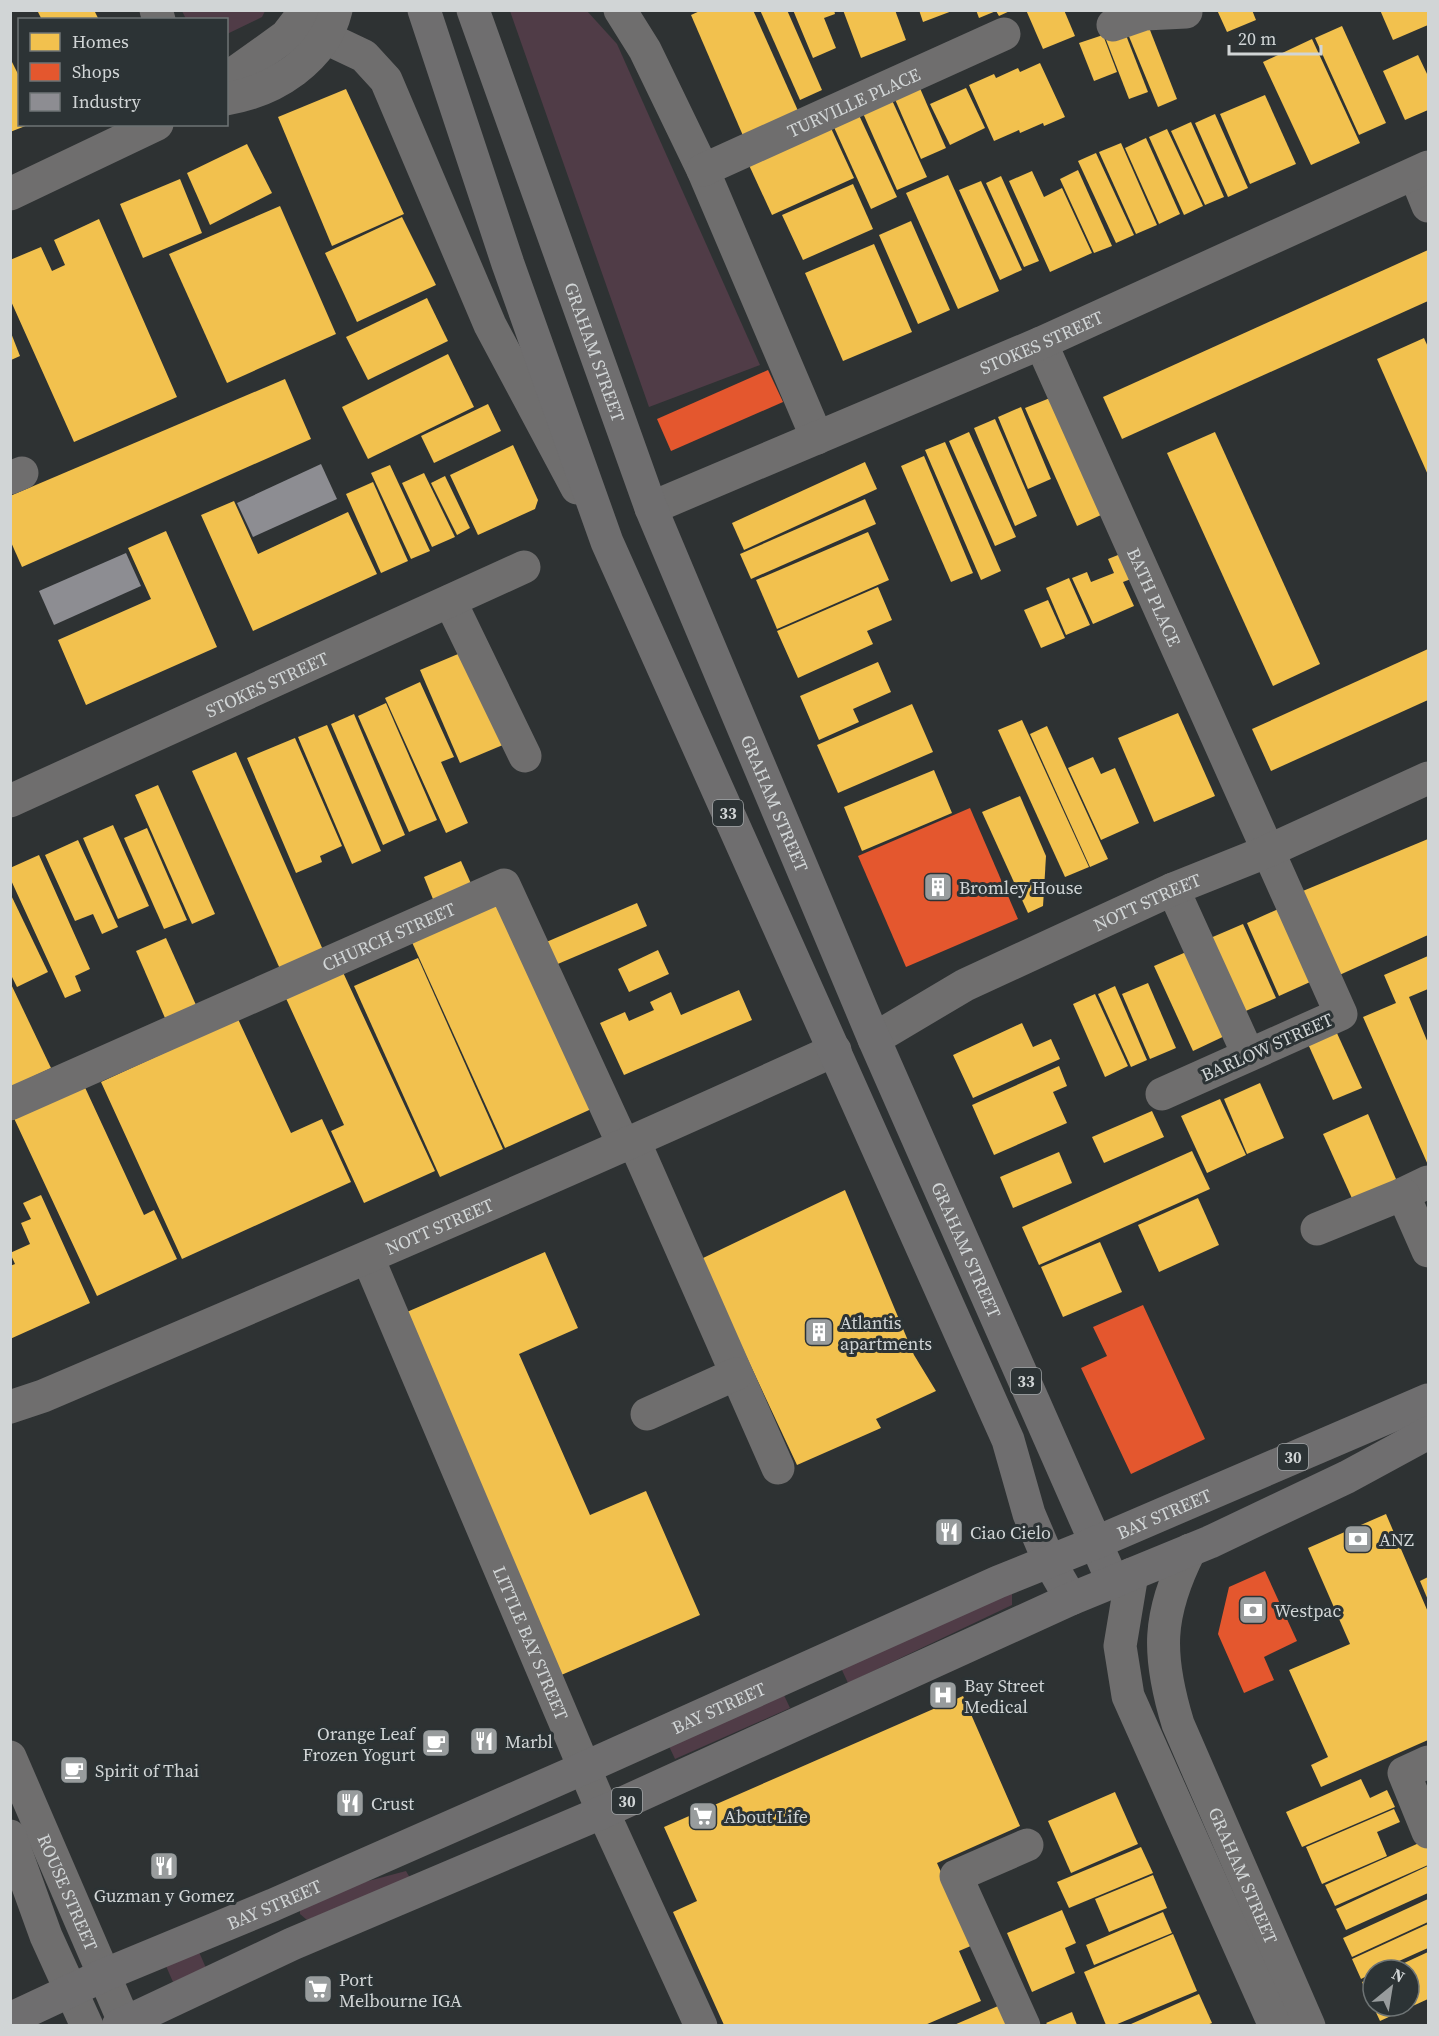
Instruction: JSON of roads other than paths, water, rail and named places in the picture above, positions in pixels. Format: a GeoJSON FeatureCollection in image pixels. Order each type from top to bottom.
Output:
{"type":"FeatureCollection","features":[{"type":"Feature","properties":{"kind":"main road","name":"33"},"geometry":{"type":"LineString","coordinates":[[424,10],[508,264],[607,542],[1008,1440],[1029,1514],[1049,1561]]}},
{"type":"Feature","properties":{"kind":"main road","name":"GRAHAM STREET"},"geometry":{"type":"LineString","coordinates":[[478,24],[651,508],[874,1039],[1095,1543],[1122,1578],[1158,1515]]}},
{"type":"Feature","properties":{"kind":"main road","name":"BAY STREET"},"geometry":{"type":"LineString","coordinates":[[10,2019],[104,1975],[273,1905],[584,1768],[719,1705],[1049,1561],[1428,1400]]}},
{"type":"Feature","properties":{"kind":"main road","name":"30"},"geometry":{"type":"LineString","coordinates":[[123,2024],[292,1944],[603,1812],[1071,1599],[1190,1550],[1347,1477],[1428,1433]]}},
{"type":"Feature","properties":{"kind":"main road"},"geometry":{"type":"LineString","coordinates":[[1049,1561],[1071,1599]]}},
{"type":"Feature","properties":{"kind":"main road"},"geometry":{"type":"LineString","coordinates":[[273,1905],[292,1944]]}},
{"type":"Feature","properties":{"kind":"street"},"geometry":{"type":"LineString","coordinates":[[620,10],[645,50],[703,170],[817,438]]}},
{"type":"Feature","properties":{"kind":"street"},"geometry":{"type":"LineString","coordinates":[[1113,26],[1145,12],[1186,12]]}},
{"type":"Feature","properties":{"kind":"street"},"geometry":{"type":"LineString","coordinates":[[228,78],[286,36],[318,19]]}},
{"type":"Feature","properties":{"kind":"street"},"geometry":{"type":"LineString","coordinates":[[228,99],[257,92],[279,82],[314,52],[318,19]]}},
{"type":"Feature","properties":{"kind":"street"},"geometry":{"type":"LineString","coordinates":[[318,19],[364,56],[386,80],[490,325],[607,542]]}},
{"type":"Feature","properties":{"kind":"street","name":"TURVILLE PLACE"},"geometry":{"type":"LineString","coordinates":[[703,170],[1004,34]]}},
{"type":"Feature","properties":{"kind":"street"},"geometry":{"type":"LineString","coordinates":[[10,194],[153,126]]}},
{"type":"Feature","properties":{"kind":"street"},"geometry":{"type":"LineString","coordinates":[[1422,171],[1428,206]]}},
{"type":"Feature","properties":{"kind":"street","name":"STOKES STREET"},"geometry":{"type":"LineString","coordinates":[[651,508],[1041,343],[1422,171]]}},
{"type":"Feature","properties":{"kind":"street","name":"BATH PLACE"},"geometry":{"type":"LineString","coordinates":[[1041,343],[1268,851]]}},
{"type":"Feature","properties":{"kind":"street","name":"STOKES STREET"},"geometry":{"type":"LineString","coordinates":[[10,801],[524,567]]}},
{"type":"Feature","properties":{"kind":"street"},"geometry":{"type":"LineString","coordinates":[[450,601],[525,756]]}},
{"type":"Feature","properties":{"kind":"street","name":"NOTT STREET"},"geometry":{"type":"LineString","coordinates":[[874,1039],[965,985],[1173,890],[1268,851],[1428,778]]}},
{"type":"Feature","properties":{"kind":"street","name":"BARLOW STREET"},"geometry":{"type":"LineString","coordinates":[[1162,1094],[1341,1014],[1268,851]]}},
{"type":"Feature","properties":{"kind":"street","name":"CHURCH STREET"},"geometry":{"type":"LineString","coordinates":[[10,1104],[504,885],[629,1144]]}},
{"type":"Feature","properties":{"kind":"street"},"geometry":{"type":"LineString","coordinates":[[1173,890],[1248,1054]]}},
{"type":"Feature","properties":{"kind":"street","name":"NOTT STREET"},"geometry":{"type":"LineString","coordinates":[[10,1413],[43,1396],[629,1144],[835,1050]]}},
{"type":"Feature","properties":{"kind":"street"},"geometry":{"type":"LineString","coordinates":[[629,1144],[778,1468]]}},
{"type":"Feature","properties":{"kind":"street"},"geometry":{"type":"LineString","coordinates":[[1317,1229],[1416,1188],[1428,1251]]}},
{"type":"Feature","properties":{"kind":"street","name":"LITTLE BAY STREET"},"geometry":{"type":"LineString","coordinates":[[368,1258],[603,1812],[701,2025]]}},
{"type":"Feature","properties":{"kind":"street"},"geometry":{"type":"LineString","coordinates":[[647,1414],[736,1374]]}},
{"type":"Feature","properties":{"kind":"street","name":"NOTT STREET"},"geometry":{"type":"LineString","coordinates":[[10,1407],[43,1396]]}},
{"type":"Feature","properties":{"kind":"street","name":"GRAHAM STREET"},"geometry":{"type":"LineString","coordinates":[[1190,1550],[1170,1594],[1163,1636],[1168,1690],[1178,1724],[1309,2025]]}},
{"type":"Feature","properties":{"kind":"street","name":"GRAHAM STREET"},"geometry":{"type":"LineString","coordinates":[[1122,1578],[1121,1666],[1132,1710],[1275,2025]]}},
{"type":"Feature","properties":{"kind":"street"},"geometry":{"type":"LineString","coordinates":[[1156,1760],[1178,1724]]}},
{"type":"Feature","properties":{"kind":"street","name":"ROUSE STREET"},"geometry":{"type":"LineString","coordinates":[[10,1757],[123,2024]]}},
{"type":"Feature","properties":{"kind":"street"},"geometry":{"type":"LineString","coordinates":[[1428,1762],[1404,1773],[1428,1832]]}},
{"type":"Feature","properties":{"kind":"street","name":"ROUSE STREET"},"geometry":{"type":"LineString","coordinates":[[10,1836],[28,1889],[70,1991],[87,2025]]}},
{"type":"Feature","properties":{"kind":"street"},"geometry":{"type":"LineString","coordinates":[[1024,2025],[956,1876],[1027,1845]]}},
{"type":"Feature","properties":{"kind":"place","name":"Bromley House"},"geometry":{"type":"Point","coordinates":[938,887]}},
{"type":"Feature","properties":{"kind":"place","name":"Atlantis apartments"},"geometry":{"type":"Point","coordinates":[819,1332]}},
{"type":"Feature","properties":{"kind":"place","name":"Ciao Cielo"},"geometry":{"type":"Point","coordinates":[949,1532]}},
{"type":"Feature","properties":{"kind":"place","name":"ANZ"},"geometry":{"type":"Point","coordinates":[1358,1539]}},
{"type":"Feature","properties":{"kind":"place","name":"Westpac"},"geometry":{"type":"Point","coordinates":[1253,1610]}},
{"type":"Feature","properties":{"kind":"place","name":"Bay Street Medical"},"geometry":{"type":"Point","coordinates":[943,1695]}},
{"type":"Feature","properties":{"kind":"place","name":"Marbl"},"geometry":{"type":"Point","coordinates":[484,1741]}},
{"type":"Feature","properties":{"kind":"place","name":"Orange Leaf Frozen Yogurt"},"geometry":{"type":"Point","coordinates":[436,1743]}},
{"type":"Feature","properties":{"kind":"place","name":"Spirit of Thai"},"geometry":{"type":"Point","coordinates":[74,1770]}},
{"type":"Feature","properties":{"kind":"place","name":"Crust"},"geometry":{"type":"Point","coordinates":[350,1803]}},
{"type":"Feature","properties":{"kind":"place","name":"About Life"},"geometry":{"type":"Point","coordinates":[703,1816]}},
{"type":"Feature","properties":{"kind":"place","name":"Guzman y Gomez"},"geometry":{"type":"Point","coordinates":[164,1866]}},
{"type":"Feature","properties":{"kind":"place","name":"Port Melbourne IGA"},"geometry":{"type":"Point","coordinates":[318,1989]}}]}
